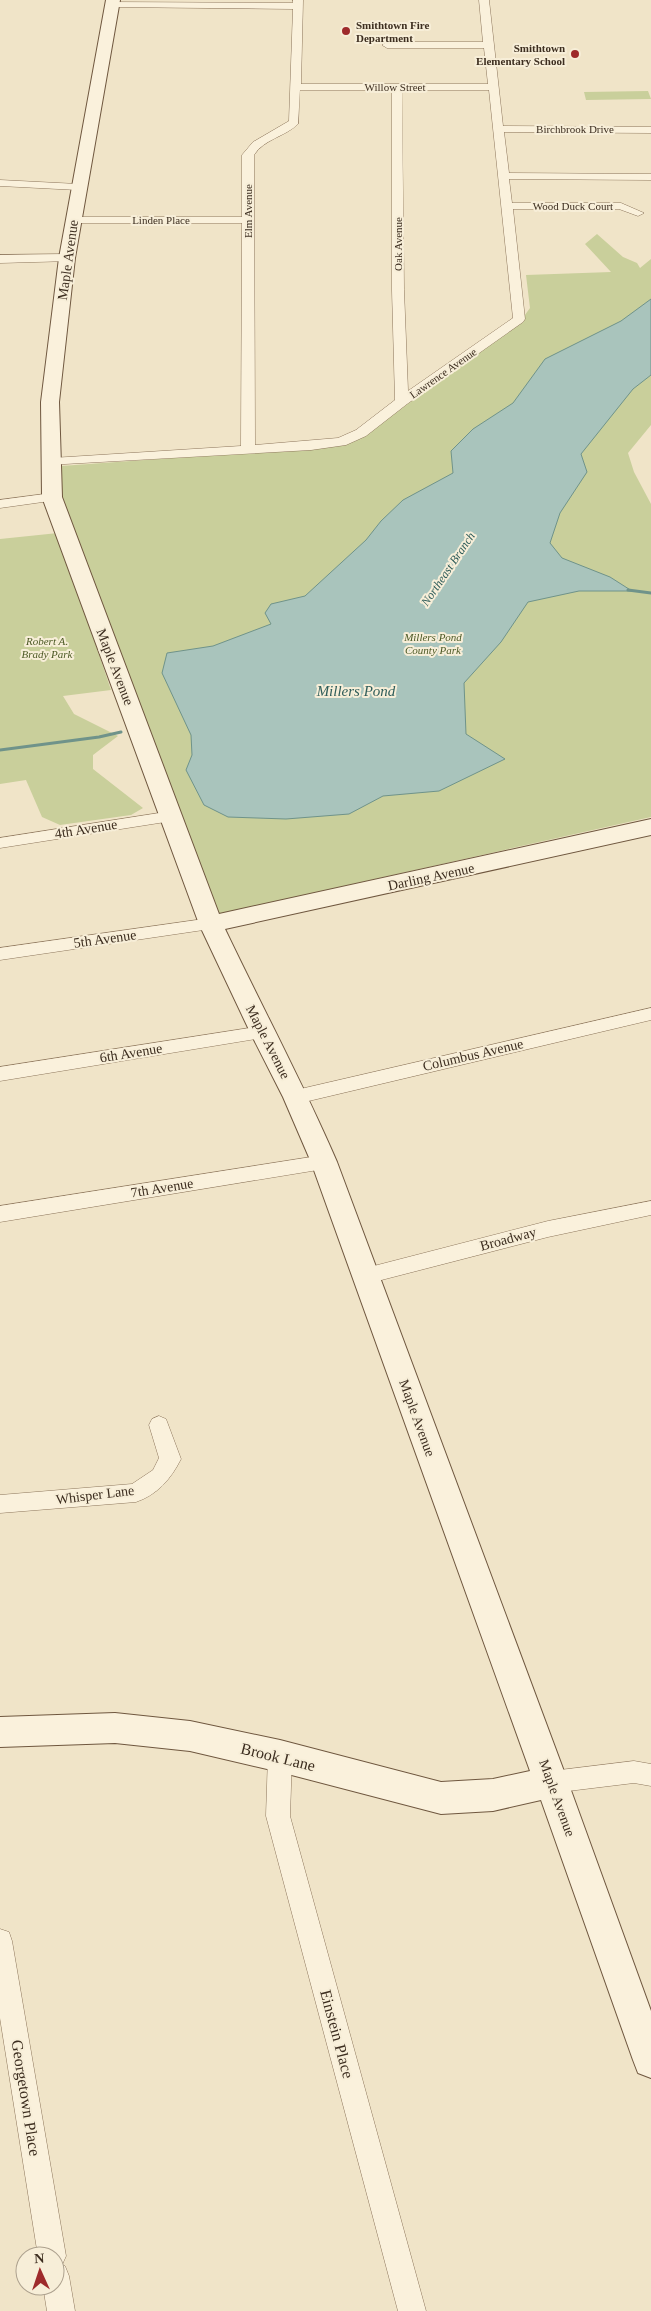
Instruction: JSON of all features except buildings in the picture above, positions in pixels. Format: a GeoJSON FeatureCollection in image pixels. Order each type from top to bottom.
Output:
{"type":"FeatureCollection","features":[{"type":"Feature","properties":{"kind":"main road","name":"Maple Avenue"},"geometry":{"type":"LineString","coordinates":[[112,2],[67,258],[50,402],[52,497],[172,816],[210,924],[262,1032],[296,1097],[324,1162],[496,1636],[552,1782],[651,2060]]}},
{"type":"Feature","properties":{"kind":"main road","name":"Darling Avenue"},"geometry":{"type":"LineString","coordinates":[[210,924],[651,827]]}},
{"type":"Feature","properties":{"kind":"main road","name":"Brook Lane"},"geometry":{"type":"LineString","coordinates":[[0,1732],[115,1728],[190,1736],[280,1756],[441,1798],[493,1795],[552,1782]]}},
{"type":"Feature","properties":{"kind":"street","name":"Lawrence Avenue"},"geometry":{"type":"LineString","coordinates":[[52,462],[311,446],[342,442],[361,433],[402,401],[519,319],[484,0]]}},
{"type":"Feature","properties":{"kind":"street"},"geometry":{"type":"LineString","coordinates":[[112,2],[298,3]]}},
{"type":"Feature","properties":{"kind":"street","name":"Elm Avenue"},"geometry":{"type":"LineString","coordinates":[[248,449],[248,154],[252,147],[260,141],[288,129],[294,122],[297,87],[298,3]]}},
{"type":"Feature","properties":{"kind":"street"},"geometry":{"type":"LineString","coordinates":[[387,46],[489,46]]}},
{"type":"Feature","properties":{"kind":"street","name":"Willow Street"},"geometry":{"type":"LineString","coordinates":[[297,87],[494,87]]}},
{"type":"Feature","properties":{"kind":"street","name":"Oak Avenue"},"geometry":{"type":"LineString","coordinates":[[397,87],[398,290],[402,401]]}},
{"type":"Feature","properties":{"kind":"street","name":"Birchbrook Drive"},"geometry":{"type":"LineString","coordinates":[[499,129],[651,130]]}},
{"type":"Feature","properties":{"kind":"street"},"geometry":{"type":"LineString","coordinates":[[504,176],[651,177]]}},
{"type":"Feature","properties":{"kind":"street"},"geometry":{"type":"LineString","coordinates":[[0,183],[78,187]]}},
{"type":"Feature","properties":{"kind":"street","name":"Wood Duck Court"},"geometry":{"type":"LineString","coordinates":[[507,206],[622,206],[638,213]]}},
{"type":"Feature","properties":{"kind":"street","name":"Linden Place"},"geometry":{"type":"LineString","coordinates":[[74,220],[247,220]]}},
{"type":"Feature","properties":{"kind":"street"},"geometry":{"type":"LineString","coordinates":[[0,259],[67,258]]}},
{"type":"Feature","properties":{"kind":"street"},"geometry":{"type":"LineString","coordinates":[[0,504],[52,497]]}},
{"type":"Feature","properties":{"kind":"street","name":"4th Avenue"},"geometry":{"type":"LineString","coordinates":[[0,843],[172,816]]}},
{"type":"Feature","properties":{"kind":"street","name":"5th Avenue"},"geometry":{"type":"LineString","coordinates":[[0,954],[210,924]]}},
{"type":"Feature","properties":{"kind":"street","name":"Columbus Avenue"},"geometry":{"type":"LineString","coordinates":[[296,1097],[651,1014]]}},
{"type":"Feature","properties":{"kind":"street","name":"6th Avenue"},"geometry":{"type":"LineString","coordinates":[[0,1074],[262,1032]]}},
{"type":"Feature","properties":{"kind":"street","name":"7th Avenue"},"geometry":{"type":"LineString","coordinates":[[0,1214],[324,1162]]}},
{"type":"Feature","properties":{"kind":"street","name":"Broadway"},"geometry":{"type":"LineString","coordinates":[[366,1276],[548,1229],[651,1208]]}},
{"type":"Feature","properties":{"kind":"street","name":"Whisper Lane"},"geometry":{"type":"LineString","coordinates":[[0,1504],[136,1493],[160,1476],[170,1459],[159,1425]]}},
{"type":"Feature","properties":{"kind":"street","name":"Einstein Place"},"geometry":{"type":"LineString","coordinates":[[280,1756],[278,1816],[412,2311]]}},
{"type":"Feature","properties":{"kind":"street"},"geometry":{"type":"LineString","coordinates":[[552,1782],[634,1772],[651,1775]]}},
{"type":"Feature","properties":{"kind":"street","name":"Georgetown Place"},"geometry":{"type":"LineString","coordinates":[[0,1941],[50,2246]]}},
{"type":"Feature","properties":{"kind":"street"},"geometry":{"type":"LineString","coordinates":[[58,2296],[61,2311]]}},
{"type":"Feature","properties":{"kind":"green space"},"geometry":{"type":"Polygon","coordinates":[[[648,91],[651,99],[586,100],[584,92],[648,91]]]}},
{"type":"Feature","properties":{"kind":"green space","name":"Millers Pond County Park"},"geometry":{"type":"Polygon","coordinates":[[[597,234],[623,257],[637,263],[640,268],[651,259],[651,425],[628,453],[634,472],[651,504],[651,817],[219,914],[60,497],[61,466],[310,448],[365,435],[519,323],[530,308],[526,275],[611,272],[585,244],[597,234]]]}},
{"type":"Feature","properties":{"kind":"green space","name":"Robert A. Brady Park"},"geometry":{"type":"Polygon","coordinates":[[[58,533],[111,690],[63,696],[74,714],[118,736],[93,755],[93,769],[143,808],[131,815],[60,825],[42,817],[26,780],[0,784],[0,539],[58,533]]]}},
{"type":"Feature","properties":{"kind":"water","name":"Millers Pond"},"geometry":{"type":"Polygon","coordinates":[[[651,299],[651,375],[633,389],[581,454],[587,472],[560,513],[550,543],[562,558],[610,577],[632,591],[579,591],[528,602],[501,642],[464,683],[466,734],[505,759],[439,791],[383,796],[349,814],[286,819],[228,817],[204,805],[186,770],[192,755],[191,735],[162,673],[167,653],[213,646],[271,624],[265,613],[271,604],[305,596],[366,540],[381,521],[403,500],[453,473],[451,451],[473,429],[513,403],[545,359],[621,321],[651,299]]]}},
{"type":"Feature","properties":{"kind":"waterway"},"geometry":{"type":"LineString","coordinates":[[628,590],[651,593]]}},
{"type":"Feature","properties":{"kind":"waterway","name":"Northeast Branch"},"geometry":{"type":"LineString","coordinates":[[0,750],[99,737],[121,732]]}},
{"type":"Feature","properties":{"kind":"place","name":"Smithtown Fire Department"},"geometry":{"type":"Point","coordinates":[346,31]}},
{"type":"Feature","properties":{"kind":"place","name":"Smithtown Elementary School"},"geometry":{"type":"Point","coordinates":[575,54]}}]}
